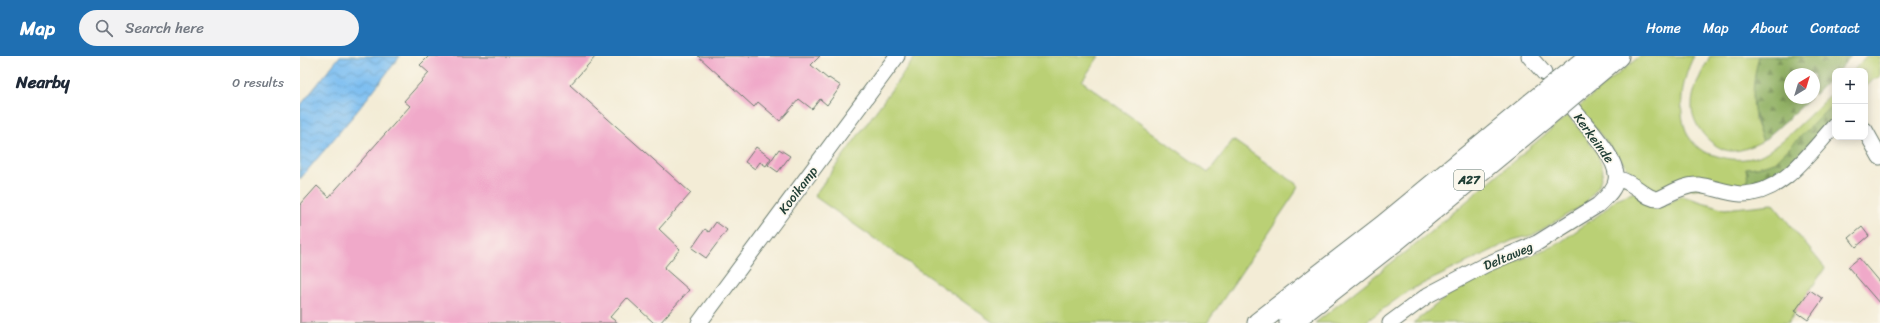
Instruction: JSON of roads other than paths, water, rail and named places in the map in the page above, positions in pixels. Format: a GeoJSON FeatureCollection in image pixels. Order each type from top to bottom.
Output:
{"type":"FeatureCollection","features":[{"type":"Feature","properties":{"kind":"highway","name":"A27"},"geometry":{"type":"LineString","coordinates":[[1290,323],[1395,241],[1585,68],[1618,56]]}},
{"type":"Feature","properties":{"kind":"highway","name":"A27"},"geometry":{"type":"LineString","coordinates":[[1258,323],[1383,226],[1537,111]]}},
{"type":"Feature","properties":{"kind":"street","name":"Kooikamp"},"geometry":{"type":"LineString","coordinates":[[699,323],[897,56]]}},
{"type":"Feature","properties":{"kind":"street"},"geometry":{"type":"LineString","coordinates":[[1528,56],[1544,74]]}},
{"type":"Feature","properties":{"kind":"street","name":"Kerkeinde"},"geometry":{"type":"LineString","coordinates":[[1572,108],[1611,158],[1616,168],[1617,178],[1632,185],[1647,197],[1653,199],[1658,199],[1688,186],[1698,185],[1741,194],[1772,186],[1782,179],[1832,128]]}},
{"type":"Feature","properties":{"kind":"street"},"geometry":{"type":"LineString","coordinates":[[1868,135],[1880,157]]}},
{"type":"Feature","properties":{"kind":"street","name":"Deltaweg"},"geometry":{"type":"LineString","coordinates":[[1390,323],[1428,295],[1485,265],[1537,243],[1573,222],[1598,205],[1614,187],[1617,178]]}},
{"type":"Feature","properties":{"kind":"water"},"geometry":{"type":"Polygon","coordinates":[[[340,56],[400,56],[358,110],[300,179],[300,106],[340,56]]]}}]}
